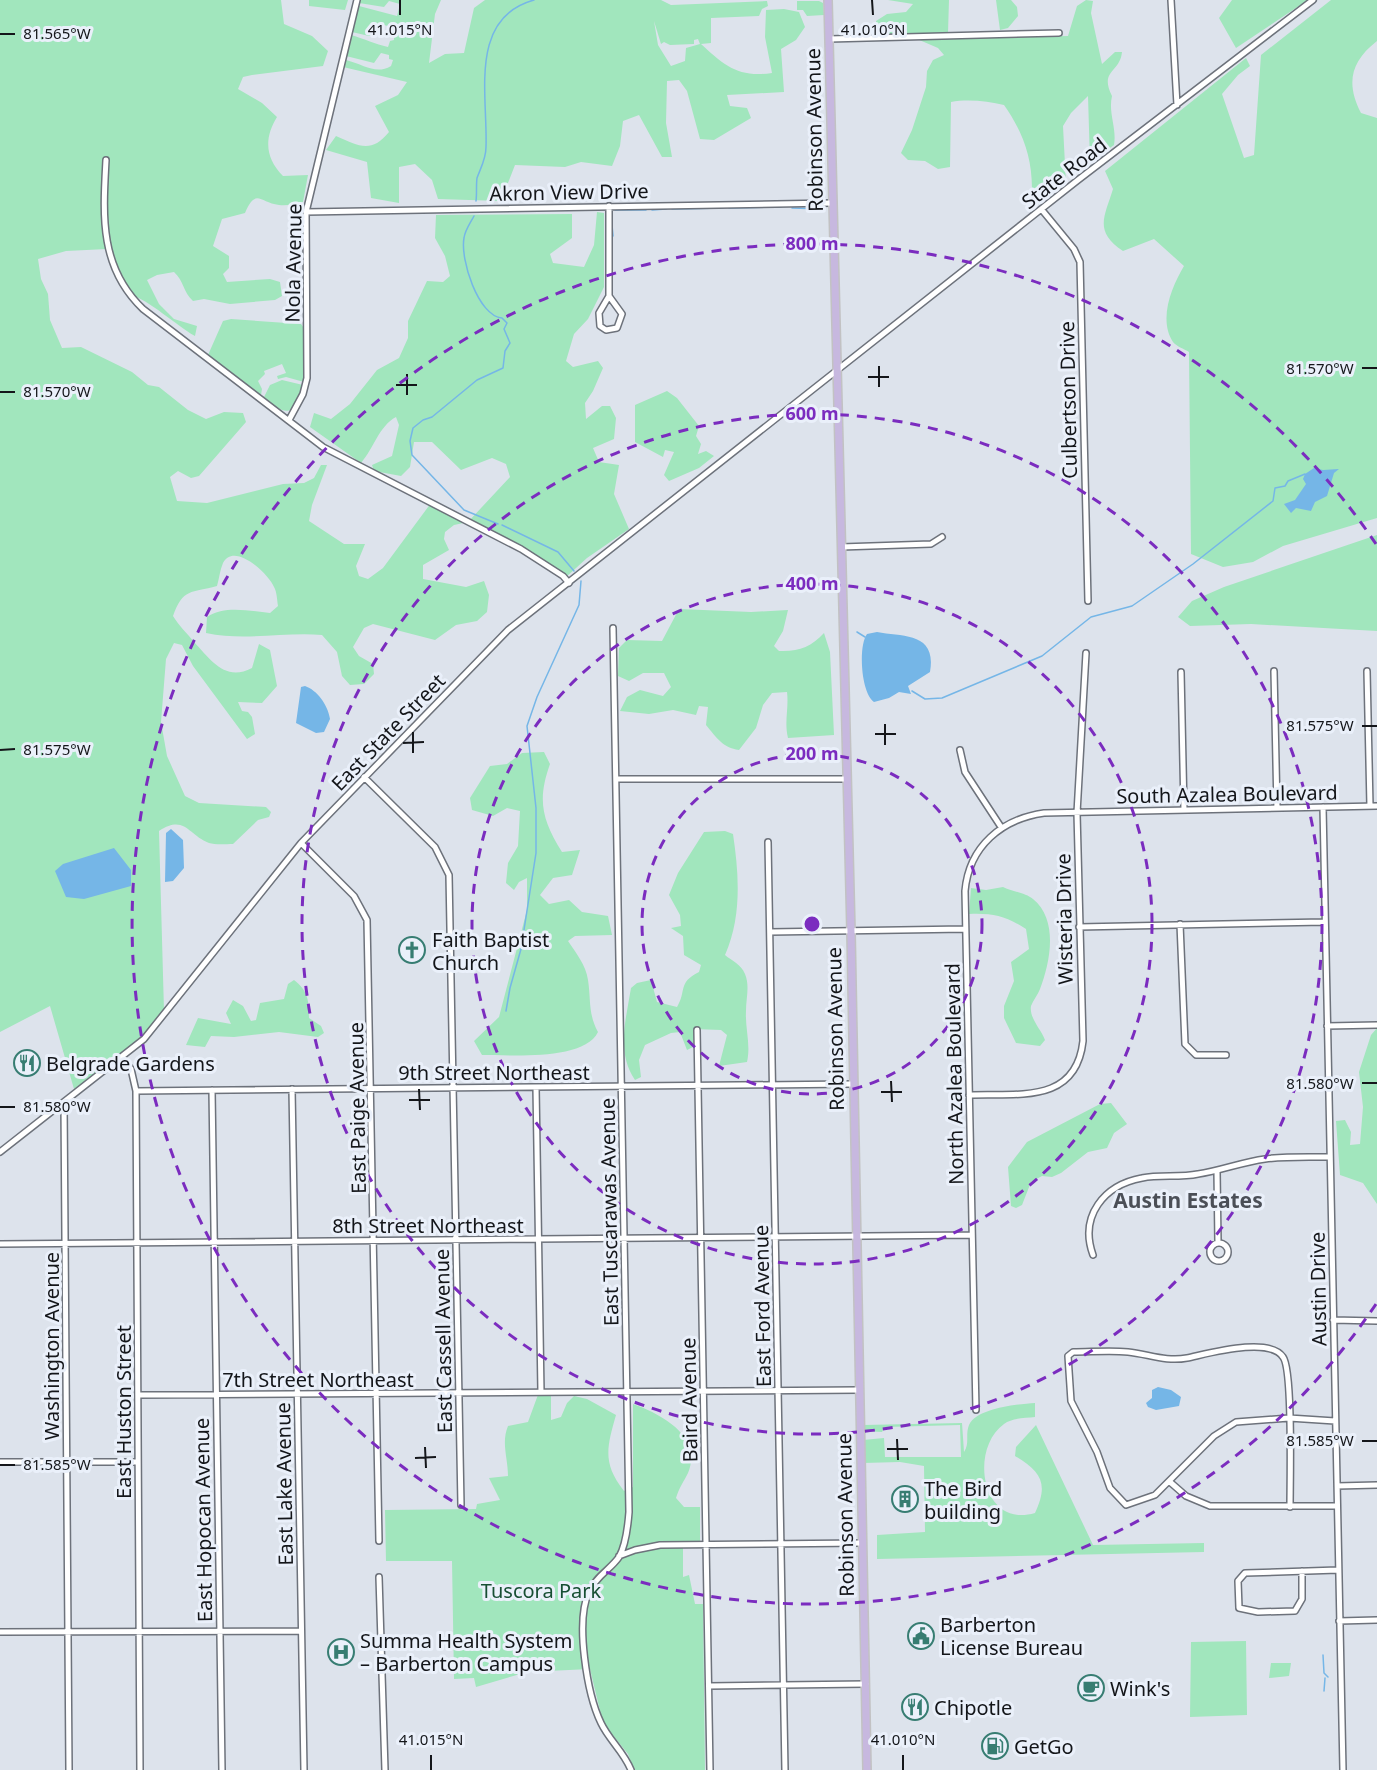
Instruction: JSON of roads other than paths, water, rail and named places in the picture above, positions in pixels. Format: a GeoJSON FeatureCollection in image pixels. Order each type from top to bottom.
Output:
{"type":"FeatureCollection","features":[{"type":"Feature","properties":{"kind":"main road","name":"Robinson Avenue"},"geometry":{"type":"LineString","coordinates":[[828,0],[847,779],[867,1770]]}},
{"type":"Feature","properties":{"kind":"street","name":"Nola Avenue"},"geometry":{"type":"LineString","coordinates":[[288,420],[303,394],[307,378],[306,212],[357,0]]}},
{"type":"Feature","properties":{"kind":"street"},"geometry":{"type":"LineString","coordinates":[[1172,0],[1177,105]]}},
{"type":"Feature","properties":{"kind":"street","name":"State Road"},"geometry":{"type":"LineString","coordinates":[[836,371],[1312,0]]}},
{"type":"Feature","properties":{"kind":"street"},"geometry":{"type":"LineString","coordinates":[[829,39],[1059,33]]}},
{"type":"Feature","properties":{"kind":"street"},"geometry":{"type":"LineString","coordinates":[[106,160],[103,201],[105,238],[114,267],[126,290],[165,326],[343,459],[521,549],[563,576],[569,583]]}},
{"type":"Feature","properties":{"kind":"street","name":"Akron View Drive"},"geometry":{"type":"LineString","coordinates":[[306,212],[832,203]]}},
{"type":"Feature","properties":{"kind":"street"},"geometry":{"type":"LineString","coordinates":[[609,206],[609,296],[598,318],[600,326],[606,330],[617,328],[622,319],[622,314],[609,296]]}},
{"type":"Feature","properties":{"kind":"street","name":"Culbertson Drive"},"geometry":{"type":"LineString","coordinates":[[1042,210],[1074,249],[1080,262],[1088,601]]}},
{"type":"Feature","properties":{"kind":"street","name":"East State Street"},"geometry":{"type":"LineString","coordinates":[[0,1152],[123,1058],[163,1018],[301,843],[508,630],[836,371]]}},
{"type":"Feature","properties":{"kind":"street"},"geometry":{"type":"LineString","coordinates":[[841,547],[931,544],[942,537]]}},
{"type":"Feature","properties":{"kind":"street","name":"East Tuscarawas Avenue"},"geometry":{"type":"LineString","coordinates":[[613,627],[629,1512],[619,1556]]}},
{"type":"Feature","properties":{"kind":"street","name":"Wisteria Drive"},"geometry":{"type":"LineString","coordinates":[[969,1095],[1043,1092],[1061,1085],[1076,1067],[1083,1041],[1077,813],[1086,653]]}},
{"type":"Feature","properties":{"kind":"street"},"geometry":{"type":"LineString","coordinates":[[1274,671],[1277,808]]}},
{"type":"Feature","properties":{"kind":"street"},"geometry":{"type":"LineString","coordinates":[[1367,671],[1370,806]]}},
{"type":"Feature","properties":{"kind":"street"},"geometry":{"type":"LineString","coordinates":[[1181,672],[1184,810]]}},
{"type":"Feature","properties":{"kind":"street"},"geometry":{"type":"LineString","coordinates":[[960,750],[965,772],[1001,827]]}},
{"type":"Feature","properties":{"kind":"street","name":"East Cassell Avenue"},"geometry":{"type":"LineString","coordinates":[[364,777],[435,847],[447,868],[461,1505]]}},
{"type":"Feature","properties":{"kind":"street"},"geometry":{"type":"LineString","coordinates":[[616,779],[847,779]]}},
{"type":"Feature","properties":{"kind":"street","name":"South Azalea Boulevard"},"geometry":{"type":"LineString","coordinates":[[1077,813],[1377,806]]}},
{"type":"Feature","properties":{"kind":"street","name":"Austin Drive"},"geometry":{"type":"LineString","coordinates":[[1323,807],[1342,1770]]}},
{"type":"Feature","properties":{"kind":"street","name":"North Azalea Boulevard"},"geometry":{"type":"LineString","coordinates":[[976,1410],[965,930],[968,871],[983,844],[1001,827],[1035,815],[1077,813]]}},
{"type":"Feature","properties":{"kind":"street","name":"East Ford Avenue"},"geometry":{"type":"LineString","coordinates":[[768,842],[785,1770]]}},
{"type":"Feature","properties":{"kind":"street","name":"East Paige Avenue"},"geometry":{"type":"LineString","coordinates":[[301,843],[354,896],[367,917],[379,1541]]}},
{"type":"Feature","properties":{"kind":"street"},"geometry":{"type":"LineString","coordinates":[[1079,927],[1325,922]]}},
{"type":"Feature","properties":{"kind":"street"},"geometry":{"type":"LineString","coordinates":[[1180,924],[1185,1044],[1196,1055],[1226,1055]]}},
{"type":"Feature","properties":{"kind":"street"},"geometry":{"type":"LineString","coordinates":[[771,932],[965,930]]}},
{"type":"Feature","properties":{"kind":"street"},"geometry":{"type":"LineString","coordinates":[[1327,1026],[1377,1025]]}},
{"type":"Feature","properties":{"kind":"street","name":"Baird Avenue"},"geometry":{"type":"LineString","coordinates":[[697,1030],[710,1770]]}},
{"type":"Feature","properties":{"kind":"street","name":"East Huston Street"},"geometry":{"type":"LineString","coordinates":[[123,1058],[134,1076],[136,1091],[140,1770]]}},
{"type":"Feature","properties":{"kind":"street","name":"9th Street Northeast"},"geometry":{"type":"LineString","coordinates":[[136,1091],[852,1084]]}},
{"type":"Feature","properties":{"kind":"street"},"geometry":{"type":"LineString","coordinates":[[536,1087],[541,1392]]}},
{"type":"Feature","properties":{"kind":"street","name":"East Lake Avenue"},"geometry":{"type":"LineString","coordinates":[[292,1089],[304,1770]]}},
{"type":"Feature","properties":{"kind":"street","name":"East Hopocan Avenue"},"geometry":{"type":"LineString","coordinates":[[212,1090],[222,1770]]}},
{"type":"Feature","properties":{"kind":"street","name":"Washington Avenue"},"geometry":{"type":"LineString","coordinates":[[64,1103],[69,1770]]}},
{"type":"Feature","properties":{"kind":"street"},"geometry":{"type":"LineString","coordinates":[[1093,1255],[1088,1238],[1088,1223],[1096,1207],[1111,1191],[1142,1178],[1183,1176],[1217,1171],[1272,1158],[1330,1157]]}},
{"type":"Feature","properties":{"kind":"street"},"geometry":{"type":"LineString","coordinates":[[1217,1171],[1218,1243]]}},
{"type":"Feature","properties":{"kind":"street","name":"8th Street Northeast"},"geometry":{"type":"LineString","coordinates":[[0,1244],[972,1235]]}},
{"type":"Feature","properties":{"kind":"street"},"geometry":{"type":"LineString","coordinates":[[1333,1320],[1377,1321]]}},
{"type":"Feature","properties":{"kind":"street"},"geometry":{"type":"LineString","coordinates":[[1290,1507],[1288,1418],[1287,1372],[1284,1358],[1277,1351],[1268,1348],[1226,1349],[1172,1359],[1130,1353],[1073,1352],[1068,1356],[1071,1401],[1097,1452],[1110,1488],[1126,1505],[1151,1498],[1170,1482],[1214,1436],[1229,1426],[1258,1418],[1288,1418],[1335,1420]]}},
{"type":"Feature","properties":{"kind":"street","name":"7th Street Northeast"},"geometry":{"type":"LineString","coordinates":[[138,1395],[859,1390]]}},
{"type":"Feature","properties":{"kind":"street"},"geometry":{"type":"LineString","coordinates":[[0,1462],[138,1462]]}},
{"type":"Feature","properties":{"kind":"street"},"geometry":{"type":"LineString","coordinates":[[1170,1482],[1186,1496],[1210,1506],[1337,1506]]}},
{"type":"Feature","properties":{"kind":"street"},"geometry":{"type":"LineString","coordinates":[[1337,1486],[1377,1485]]}},
{"type":"Feature","properties":{"kind":"street"},"geometry":{"type":"LineString","coordinates":[[631,1770],[625,1757],[603,1727],[594,1705],[581,1625],[588,1592],[603,1571],[619,1556],[660,1545],[862,1543]]}},
{"type":"Feature","properties":{"kind":"street"},"geometry":{"type":"LineString","coordinates":[[1302,1571],[1302,1599],[1294,1611],[1258,1612],[1239,1608],[1238,1581],[1245,1573],[1302,1571],[1338,1570]]}},
{"type":"Feature","properties":{"kind":"street"},"geometry":{"type":"LineString","coordinates":[[379,1577],[385,1770]]}},
{"type":"Feature","properties":{"kind":"street"},"geometry":{"type":"LineString","coordinates":[[1340,1621],[1377,1620]]}},
{"type":"Feature","properties":{"kind":"street"},"geometry":{"type":"LineString","coordinates":[[0,1632],[301,1631]]}},
{"type":"Feature","properties":{"kind":"street"},"geometry":{"type":"LineString","coordinates":[[709,1686],[866,1684]]}},
{"type":"Feature","properties":{"kind":"water"},"geometry":{"type":"Polygon","coordinates":[[[1314,468],[1339,469],[1334,473],[1327,496],[1315,502],[1311,511],[1296,508],[1291,513],[1284,504],[1295,500],[1306,484],[1303,479],[1305,474],[1314,468]]]}},
{"type":"Feature","properties":{"kind":"water"},"geometry":{"type":"Polygon","coordinates":[[[877,632],[916,639],[928,650],[931,659],[930,672],[908,686],[911,694],[899,692],[889,698],[874,702],[870,697],[862,669],[862,648],[867,634],[877,632]]]}},
{"type":"Feature","properties":{"kind":"water"},"geometry":{"type":"Polygon","coordinates":[[[305,686],[318,695],[327,708],[330,719],[324,732],[316,733],[296,723],[301,687],[305,686]]]}},
{"type":"Feature","properties":{"kind":"water"},"geometry":{"type":"Polygon","coordinates":[[[171,829],[183,840],[184,868],[173,881],[165,882],[166,833],[171,829]]]}},
{"type":"Feature","properties":{"kind":"water"},"geometry":{"type":"Polygon","coordinates":[[[114,848],[131,870],[131,886],[84,899],[66,897],[55,871],[63,864],[114,848]]]}},
{"type":"Feature","properties":{"kind":"water"},"geometry":{"type":"Polygon","coordinates":[[[1158,1387],[1171,1390],[1181,1397],[1179,1406],[1156,1410],[1148,1407],[1146,1403],[1152,1398],[1152,1390],[1158,1387]]]}},
{"type":"Feature","properties":{"kind":"waterway"},"geometry":{"type":"LineString","coordinates":[[476,201],[477,178],[486,151],[485,83],[490,41],[499,23],[513,9],[534,0]]}},
{"type":"Feature","properties":{"kind":"waterway"},"geometry":{"type":"LineString","coordinates":[[729,208],[781,207]]}},
{"type":"Feature","properties":{"kind":"waterway"},"geometry":{"type":"LineString","coordinates":[[672,209],[723,208]]}},
{"type":"Feature","properties":{"kind":"waterway"},"geometry":{"type":"LineString","coordinates":[[792,208],[823,209]]}},
{"type":"Feature","properties":{"kind":"waterway"},"geometry":{"type":"LineString","coordinates":[[652,210],[666,209]]}},
{"type":"Feature","properties":{"kind":"waterway"},"geometry":{"type":"LineString","coordinates":[[615,210],[646,210]]}},
{"type":"Feature","properties":{"kind":"waterway"},"geometry":{"type":"LineString","coordinates":[[474,216],[465,235],[463,247],[465,259],[472,285],[485,308],[507,323],[504,329],[510,343],[505,351],[503,368],[477,380],[432,417],[423,420],[413,428],[410,441],[412,455],[464,510],[498,524]]}},
{"type":"Feature","properties":{"kind":"waterway"},"geometry":{"type":"LineString","coordinates":[[612,225],[613,236]]}},
{"type":"Feature","properties":{"kind":"waterway"},"geometry":{"type":"LineString","coordinates":[[912,691],[925,699],[942,698],[1042,656],[1091,617],[1132,606],[1193,564],[1273,501],[1275,488],[1285,486],[1288,481],[1305,474]]}},
{"type":"Feature","properties":{"kind":"waterway"},"geometry":{"type":"LineString","coordinates":[[502,525],[558,552],[574,571]]}},
{"type":"Feature","properties":{"kind":"waterway"},"geometry":{"type":"LineString","coordinates":[[506,1011],[521,949],[536,853],[536,808],[527,726],[537,697],[579,605],[581,581]]}},
{"type":"Feature","properties":{"kind":"waterway"},"geometry":{"type":"LineString","coordinates":[[857,632],[865,637]]}},
{"type":"Feature","properties":{"kind":"waterway"},"geometry":{"type":"LineString","coordinates":[[1323,1655],[1324,1673],[1328,1677]]}},
{"type":"Feature","properties":{"kind":"waterway"},"geometry":{"type":"LineString","coordinates":[[1324,1691],[1325,1678]]}},
{"type":"Feature","properties":{"kind":"place","name":"Faith Baptist Church"},"geometry":{"type":"Point","coordinates":[412,950]}},
{"type":"Feature","properties":{"kind":"place","name":"Belgrade Gardens"},"geometry":{"type":"Point","coordinates":[27,1063]}},
{"type":"Feature","properties":{"kind":"place","name":"The Bird building"},"geometry":{"type":"Point","coordinates":[905,1499]}},
{"type":"Feature","properties":{"kind":"place","name":"Barberton License Bureau"},"geometry":{"type":"Point","coordinates":[921,1636]}},
{"type":"Feature","properties":{"kind":"place","name":"Summa Health System – Barberton Campus"},"geometry":{"type":"Point","coordinates":[341,1652]}},
{"type":"Feature","properties":{"kind":"place","name":"Wink's"},"geometry":{"type":"Point","coordinates":[1091,1688]}},
{"type":"Feature","properties":{"kind":"place","name":"Chipotle"},"geometry":{"type":"Point","coordinates":[915,1707]}},
{"type":"Feature","properties":{"kind":"place","name":"GetGo"},"geometry":{"type":"Point","coordinates":[995,1746]}},
{"type":"Feature","properties":{"kind":"district","name":"Austin Estates"},"geometry":{"type":"Point","coordinates":[1188,1200]}},
{"type":"Feature","properties":{"kind":"park label","name":"Tuscora Park"},"geometry":{"type":"Point","coordinates":[541,1590]}}]}
